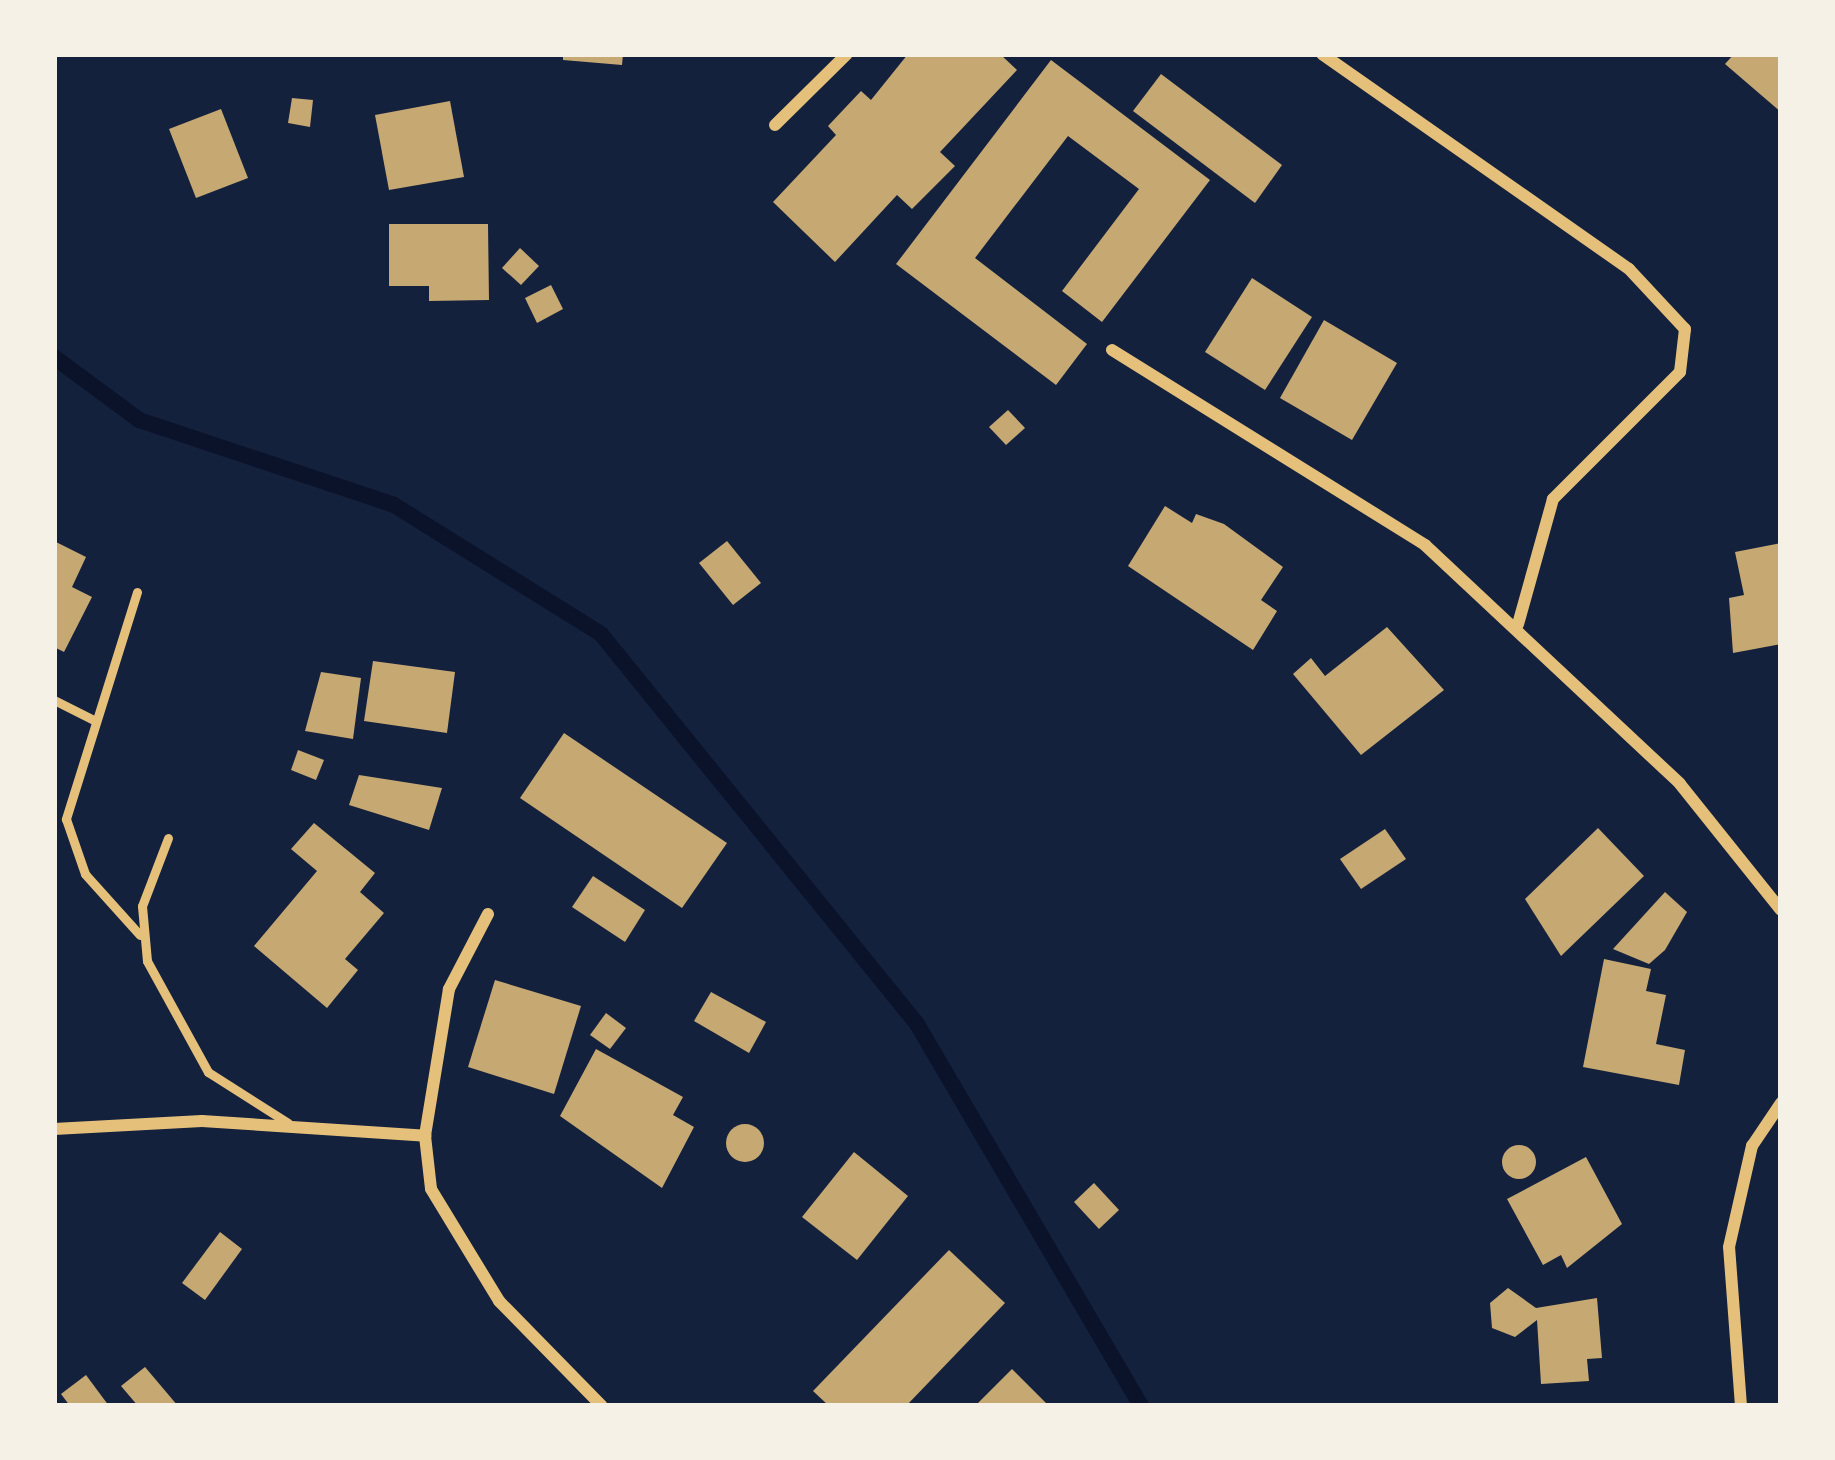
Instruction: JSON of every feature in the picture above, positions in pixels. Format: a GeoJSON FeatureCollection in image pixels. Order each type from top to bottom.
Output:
{"type":"FeatureCollection","features":[{"type":"Feature","properties":{"kind":"street"},"geometry":{"type":"LineString","coordinates":[[775,125],[847,54]]}},
{"type":"Feature","properties":{"kind":"street"},"geometry":{"type":"LineString","coordinates":[[1322,54],[1630,269],[1685,329],[1680,373],[1553,499],[1518,624]]}},
{"type":"Feature","properties":{"kind":"street"},"geometry":{"type":"LineString","coordinates":[[1112,350],[1425,545],[1518,624],[1680,784],[1781,910]]}},
{"type":"Feature","properties":{"kind":"street"},"geometry":{"type":"LineString","coordinates":[[488,914],[449,989],[425,1136],[431,1189],[459,1244],[602,1406]]}},
{"type":"Feature","properties":{"kind":"street"},"geometry":{"type":"LineString","coordinates":[[1741,1406],[1730,1247],[1752,1146],[1781,1102]]}},
{"type":"Feature","properties":{"kind":"street"},"geometry":{"type":"LineString","coordinates":[[54,1129],[288,1123],[425,1136]]}},
{"type":"Feature","properties":{"kind":"lane"},"geometry":{"type":"LineString","coordinates":[[137,592],[72,786],[69,843],[140,935],[192,1053],[288,1123]]}},
{"type":"Feature","properties":{"kind":"lane"},"geometry":{"type":"LineString","coordinates":[[54,700],[94,720]]}},
{"type":"Feature","properties":{"kind":"lane"},"geometry":{"type":"LineString","coordinates":[[140,935],[168,838]]}},
{"type":"Feature","properties":{"kind":"building"},"geometry":{"type":"Polygon","coordinates":[[[563,54],[623,54],[622,65],[563,60],[563,54]]]}},
{"type":"Feature","properties":{"kind":"building"},"geometry":{"type":"Polygon","coordinates":[[[908,54],[1000,54],[1017,70],[940,152],[955,166],[912,209],[897,195],[835,262],[773,202],[836,135],[828,126],[861,91],[871,100],[908,54]]]}},
{"type":"Feature","properties":{"kind":"building"},"geometry":{"type":"Polygon","coordinates":[[[1734,54],[1781,54],[1781,112],[1725,64],[1734,54]]]}},
{"type":"Feature","properties":{"kind":"building"},"geometry":{"type":"Polygon","coordinates":[[[1051,60],[1210,180],[1102,322],[1062,291],[1139,189],[1068,136],[975,258],[1087,344],[1056,385],[896,264],[1051,60]]]}},
{"type":"Feature","properties":{"kind":"building"},"geometry":{"type":"Polygon","coordinates":[[[1161,74],[1282,165],[1255,203],[1133,111],[1161,74]]]}},
{"type":"Feature","properties":{"kind":"building"},"geometry":{"type":"Polygon","coordinates":[[[292,98],[313,100],[310,127],[288,123],[292,98]]]}},
{"type":"Feature","properties":{"kind":"building"},"geometry":{"type":"Polygon","coordinates":[[[450,101],[464,177],[389,190],[375,115],[450,101]]]}},
{"type":"Feature","properties":{"kind":"building"},"geometry":{"type":"Polygon","coordinates":[[[221,109],[248,178],[196,198],[169,129],[221,109]]]}},
{"type":"Feature","properties":{"kind":"building"},"geometry":{"type":"Polygon","coordinates":[[[389,224],[488,224],[489,300],[429,301],[429,286],[389,286],[389,224]]]}},
{"type":"Feature","properties":{"kind":"building"},"geometry":{"type":"Polygon","coordinates":[[[520,248],[539,266],[521,285],[502,268],[520,248]]]}},
{"type":"Feature","properties":{"kind":"building"},"geometry":{"type":"Polygon","coordinates":[[[1252,278],[1312,317],[1265,390],[1205,352],[1252,278]]]}},
{"type":"Feature","properties":{"kind":"building"},"geometry":{"type":"Polygon","coordinates":[[[551,285],[563,309],[537,323],[525,298],[551,285]]]}},
{"type":"Feature","properties":{"kind":"building"},"geometry":{"type":"Polygon","coordinates":[[[1324,320],[1397,363],[1352,440],[1280,398],[1324,320]]]}},
{"type":"Feature","properties":{"kind":"building"},"geometry":{"type":"Polygon","coordinates":[[[1008,410],[1025,428],[1006,445],[989,427],[1008,410]]]}},
{"type":"Feature","properties":{"kind":"building"},"geometry":{"type":"Polygon","coordinates":[[[1165,506],[1192,523],[1196,514],[1224,524],[1283,567],[1261,600],[1277,611],[1253,650],[1128,566],[1165,506]]]}},
{"type":"Feature","properties":{"kind":"building"},"geometry":{"type":"Polygon","coordinates":[[[54,541],[86,557],[72,587],[92,597],[64,652],[54,647],[54,541]]]}},
{"type":"Feature","properties":{"kind":"building"},"geometry":{"type":"Polygon","coordinates":[[[727,541],[761,583],[733,605],[699,563],[727,541]]]}},
{"type":"Feature","properties":{"kind":"building"},"geometry":{"type":"Polygon","coordinates":[[[1781,543],[1781,644],[1733,653],[1729,598],[1744,595],[1735,552],[1781,543]]]}},
{"type":"Feature","properties":{"kind":"building"},"geometry":{"type":"Polygon","coordinates":[[[1387,627],[1444,690],[1361,755],[1293,674],[1311,658],[1325,676],[1387,627]]]}},
{"type":"Feature","properties":{"kind":"building"},"geometry":{"type":"Polygon","coordinates":[[[373,661],[455,672],[447,733],[364,721],[373,661]]]}},
{"type":"Feature","properties":{"kind":"building"},"geometry":{"type":"Polygon","coordinates":[[[321,672],[361,678],[353,739],[305,731],[321,672]]]}},
{"type":"Feature","properties":{"kind":"building"},"geometry":{"type":"Polygon","coordinates":[[[564,733],[727,843],[682,908],[520,798],[564,733]]]}},
{"type":"Feature","properties":{"kind":"building"},"geometry":{"type":"Polygon","coordinates":[[[298,750],[324,760],[316,780],[291,770],[298,750]]]}},
{"type":"Feature","properties":{"kind":"building"},"geometry":{"type":"Polygon","coordinates":[[[359,775],[442,788],[429,830],[349,805],[359,775]]]}},
{"type":"Feature","properties":{"kind":"building"},"geometry":{"type":"Polygon","coordinates":[[[314,823],[375,873],[360,892],[384,913],[345,959],[358,970],[327,1008],[254,946],[317,871],[291,849],[314,823]]]}},
{"type":"Feature","properties":{"kind":"building"},"geometry":{"type":"Polygon","coordinates":[[[1598,828],[1644,876],[1561,956],[1525,899],[1598,828]]]}},
{"type":"Feature","properties":{"kind":"building"},"geometry":{"type":"Polygon","coordinates":[[[1385,829],[1406,859],[1361,889],[1340,859],[1385,829]]]}},
{"type":"Feature","properties":{"kind":"building"},"geometry":{"type":"Polygon","coordinates":[[[593,876],[645,910],[625,942],[572,907],[593,876]]]}},
{"type":"Feature","properties":{"kind":"building"},"geometry":{"type":"Polygon","coordinates":[[[1665,892],[1687,912],[1665,950],[1649,964],[1613,949],[1665,892]]]}},
{"type":"Feature","properties":{"kind":"building"},"geometry":{"type":"Polygon","coordinates":[[[1604,959],[1651,969],[1646,991],[1666,995],[1656,1044],[1685,1050],[1679,1085],[1583,1067],[1604,959]]]}},
{"type":"Feature","properties":{"kind":"building"},"geometry":{"type":"Polygon","coordinates":[[[495,980],[581,1006],[554,1094],[468,1067],[495,980]]]}},
{"type":"Feature","properties":{"kind":"building"},"geometry":{"type":"Polygon","coordinates":[[[711,992],[766,1022],[749,1053],[694,1021],[711,992]]]}},
{"type":"Feature","properties":{"kind":"building"},"geometry":{"type":"Polygon","coordinates":[[[606,1013],[626,1028],[610,1049],[590,1035],[606,1013]]]}},
{"type":"Feature","properties":{"kind":"building"},"geometry":{"type":"Polygon","coordinates":[[[596,1049],[683,1097],[673,1115],[694,1127],[662,1188],[560,1116],[596,1049]]]}},
{"type":"Feature","properties":{"kind":"building"},"geometry":{"type":"Polygon","coordinates":[[[745,1124],[758,1130],[764,1143],[758,1156],[745,1162],[732,1156],[726,1143],[732,1130],[745,1124]]]}},
{"type":"Feature","properties":{"kind":"building"},"geometry":{"type":"Polygon","coordinates":[[[1519,1145],[1531,1150],[1536,1162],[1531,1174],[1519,1179],[1507,1174],[1502,1162],[1507,1150],[1519,1145]]]}},
{"type":"Feature","properties":{"kind":"building"},"geometry":{"type":"Polygon","coordinates":[[[854,1152],[908,1196],[857,1260],[802,1217],[854,1152]]]}},
{"type":"Feature","properties":{"kind":"building"},"geometry":{"type":"Polygon","coordinates":[[[1586,1157],[1622,1224],[1567,1268],[1561,1255],[1543,1265],[1507,1199],[1586,1157]]]}},
{"type":"Feature","properties":{"kind":"building"},"geometry":{"type":"Polygon","coordinates":[[[1094,1183],[1119,1210],[1099,1229],[1074,1202],[1094,1183]]]}},
{"type":"Feature","properties":{"kind":"building"},"geometry":{"type":"Polygon","coordinates":[[[220,1232],[242,1249],[205,1300],[182,1283],[220,1232]]]}},
{"type":"Feature","properties":{"kind":"building"},"geometry":{"type":"Polygon","coordinates":[[[949,1250],[1005,1303],[906,1406],[829,1406],[813,1391],[949,1250]]]}},
{"type":"Feature","properties":{"kind":"building"},"geometry":{"type":"Polygon","coordinates":[[[1508,1288],[1536,1308],[1597,1298],[1602,1358],[1587,1359],[1589,1381],[1541,1384],[1537,1320],[1515,1337],[1492,1328],[1490,1303],[1508,1288]]]}},
{"type":"Feature","properties":{"kind":"building"},"geometry":{"type":"Polygon","coordinates":[[[145,1367],[178,1406],[138,1406],[121,1386],[145,1367]]]}},
{"type":"Feature","properties":{"kind":"building"},"geometry":{"type":"Polygon","coordinates":[[[1012,1369],[1049,1406],[975,1406],[1012,1369]]]}},
{"type":"Feature","properties":{"kind":"building"},"geometry":{"type":"Polygon","coordinates":[[[86,1375],[109,1406],[70,1406],[61,1394],[86,1375]]]}},
{"type":"Feature","properties":{"kind":"waterway"},"geometry":{"type":"LineString","coordinates":[[54,357],[139,420],[394,505],[601,634],[917,1024],[1141,1406]]}}]}
